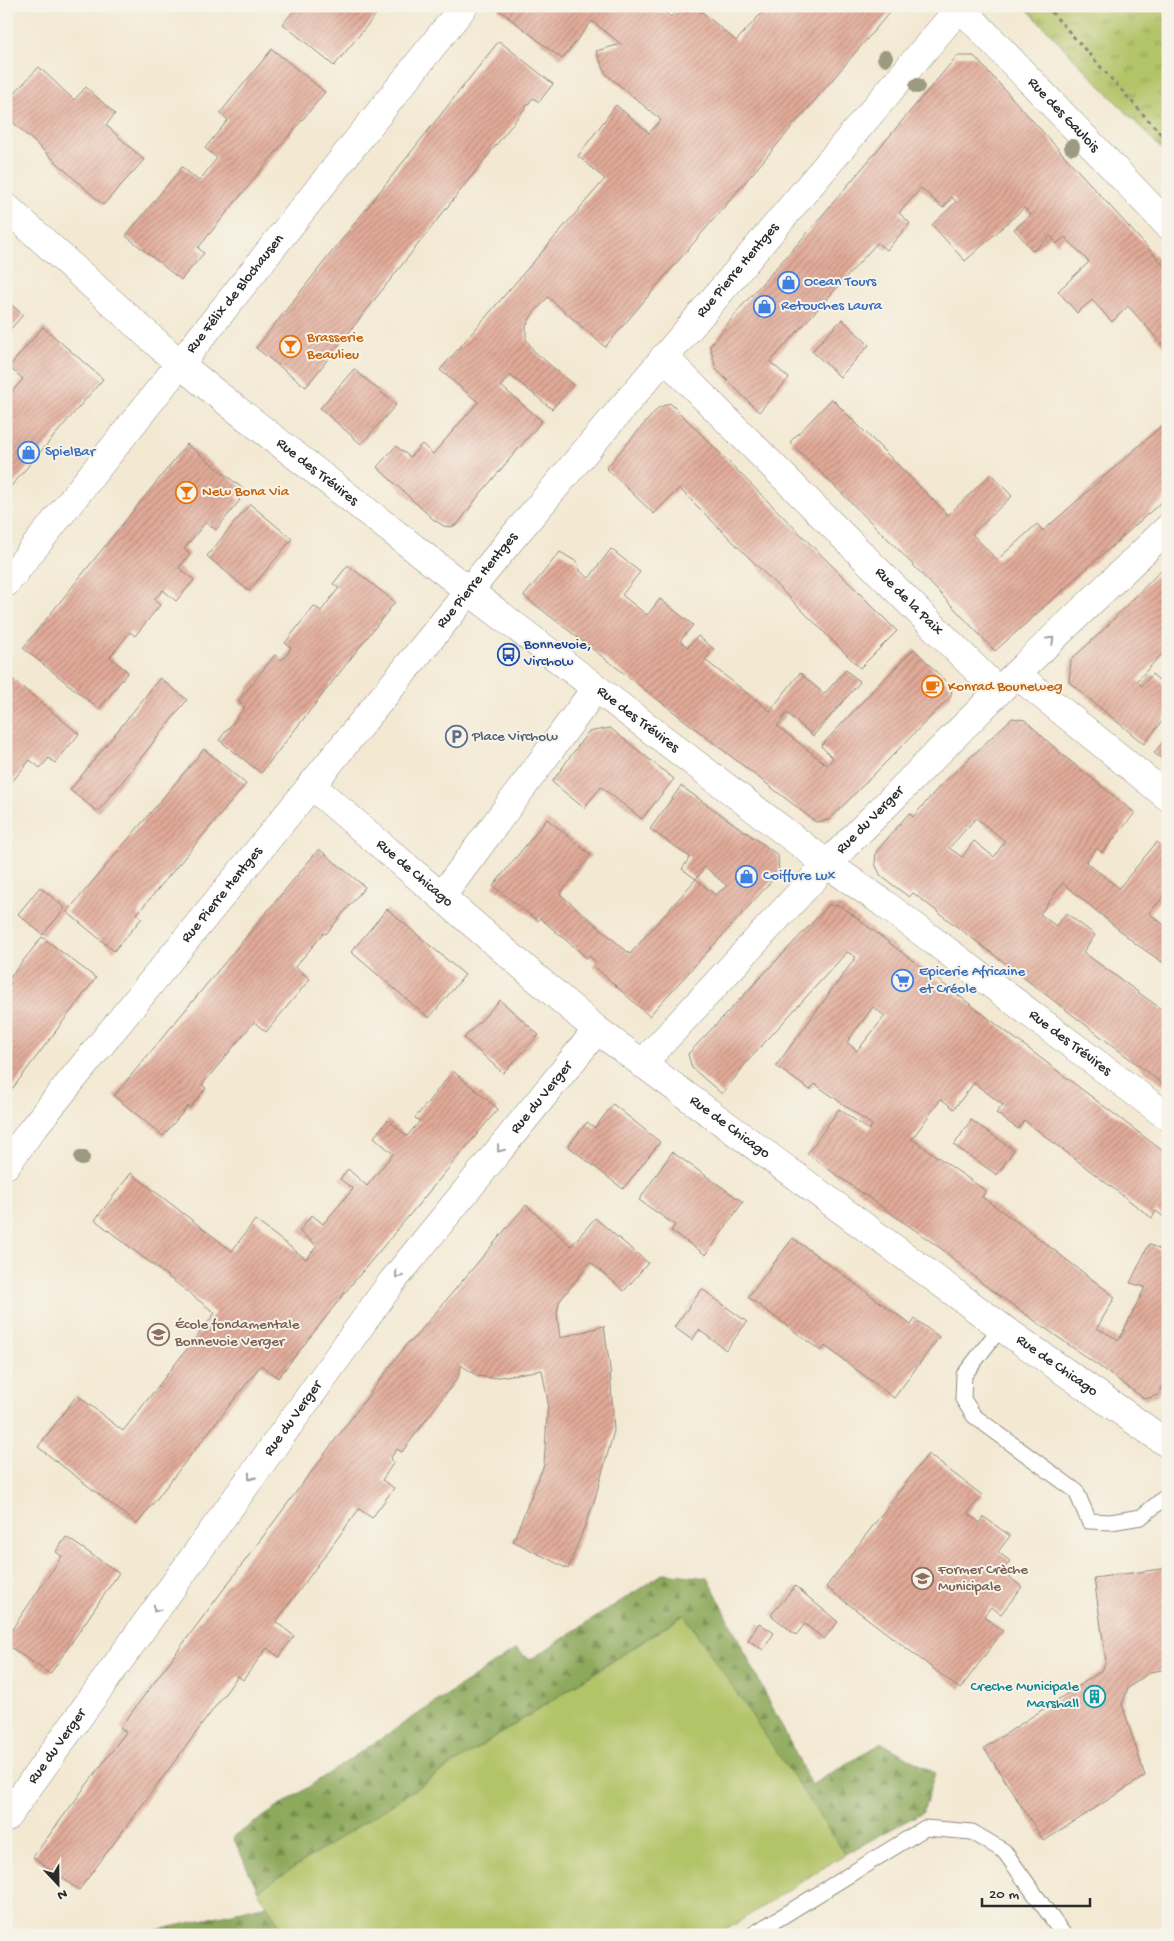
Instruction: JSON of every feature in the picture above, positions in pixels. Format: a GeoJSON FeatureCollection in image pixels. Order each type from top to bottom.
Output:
{"type":"FeatureCollection","features":[{"type":"Feature","properties":{"kind":"street","name":"Rue Félix de Blochausen"},"geometry":{"type":"LineString","coordinates":[[6,582],[464,6]]}},
{"type":"Feature","properties":{"kind":"street","name":"Rue des Gaulois"},"geometry":{"type":"LineString","coordinates":[[960,6],[1168,225]]}},
{"type":"Feature","properties":{"kind":"street","name":"Rue Pierre Hentges"},"geometry":{"type":"LineString","coordinates":[[6,1165],[33,1128],[469,591],[960,6]]}},
{"type":"Feature","properties":{"kind":"street","name":"Rue des Trévires"},"geometry":{"type":"LineString","coordinates":[[6,206],[180,364],[469,591],[827,864],[882,902],[1168,1117]]}},
{"type":"Feature","properties":{"kind":"street","name":"Rue de la Paix"},"geometry":{"type":"LineString","coordinates":[[664,357],[1007,682],[1168,797]]}},
{"type":"Feature","properties":{"kind":"street","name":"Rue du Verger"},"geometry":{"type":"LineString","coordinates":[[642,1064],[827,864],[1007,682],[1168,528]]}},
{"type":"Feature","properties":{"kind":"street"},"geometry":{"type":"LineString","coordinates":[[442,896],[596,688]]}},
{"type":"Feature","properties":{"kind":"street","name":"Rue de Chicago"},"geometry":{"type":"LineString","coordinates":[[312,785],[598,1030],[642,1064],[1001,1327],[1168,1444]]}},
{"type":"Feature","properties":{"kind":"street","name":"Rue du Verger"},"geometry":{"type":"LineString","coordinates":[[6,1818],[391,1284],[598,1030]]}},
{"type":"Feature","properties":{"kind":"lane"},"geometry":{"type":"LineString","coordinates":[[1001,1327],[964,1376],[963,1399],[974,1416],[1076,1490],[1089,1521],[1111,1522],[1141,1517],[1168,1495]]}},
{"type":"Feature","properties":{"kind":"lane"},"geometry":{"type":"LineString","coordinates":[[752,1935],[925,1828],[972,1832],[1004,1851],[1064,1935]]}},
{"type":"Feature","properties":{"kind":"path"},"geometry":{"type":"LineString","coordinates":[[1046,6],[1168,142]]}},
{"type":"Feature","properties":{"kind":"green space"},"geometry":{"type":"Polygon","coordinates":[[[1025,6],[1168,6],[1168,156],[1027,9],[1025,6]]]}},
{"type":"Feature","properties":{"kind":"green space"},"geometry":{"type":"Polygon","coordinates":[[[664,1573],[708,1578],[811,1785],[882,1743],[935,1773],[923,1812],[845,1854],[683,1615],[258,1891],[233,1837],[516,1649],[530,1660],[664,1573]]]}},
{"type":"Feature","properties":{"kind":"green space"},"geometry":{"type":"Polygon","coordinates":[[[684,1615],[845,1854],[718,1935],[286,1935],[258,1891],[684,1615]]]}},
{"type":"Feature","properties":{"kind":"green space"},"geometry":{"type":"Polygon","coordinates":[[[267,1905],[286,1935],[136,1935],[267,1905]]]}},
{"type":"Feature","properties":{"kind":"building"},"geometry":{"type":"Polygon","coordinates":[[[297,6],[383,6],[334,66],[283,24],[297,6]]]}},
{"type":"Feature","properties":{"kind":"building"},"geometry":{"type":"Polygon","coordinates":[[[501,6],[656,6],[671,17],[680,6],[695,6],[736,41],[768,6],[895,6],[605,347],[548,297],[532,315],[526,326],[526,339],[533,350],[573,385],[552,409],[510,375],[501,386],[542,421],[480,494],[458,524],[451,527],[444,526],[434,520],[377,467],[396,446],[410,457],[422,444],[433,454],[478,402],[440,370],[605,179],[578,156],[616,105],[649,133],[661,120],[606,74],[596,51],[621,44],[592,21],[562,59],[498,9],[501,6]]]}},
{"type":"Feature","properties":{"kind":"building"},"geometry":{"type":"Polygon","coordinates":[[[499,41],[553,84],[539,102],[533,98],[306,387],[256,348],[499,41]]]}},
{"type":"Feature","properties":{"kind":"building"},"geometry":{"type":"Polygon","coordinates":[[[272,49],[325,92],[198,248],[204,253],[181,280],[126,236],[182,167],[199,181],[217,158],[205,148],[228,120],[220,113],[272,49]]]}},
{"type":"Feature","properties":{"kind":"building"},"geometry":{"type":"Polygon","coordinates":[[[957,56],[974,56],[1168,270],[1168,351],[1128,306],[1112,322],[1092,300],[1077,313],[1058,291],[1089,262],[1065,237],[1057,244],[1051,236],[1033,251],[1014,229],[1031,215],[1024,208],[965,261],[932,225],[956,202],[952,197],[943,208],[921,188],[899,213],[910,223],[887,250],[877,243],[770,362],[789,378],[759,412],[716,369],[710,346],[741,307],[810,230],[957,56]]]}},
{"type":"Feature","properties":{"kind":"building"},"geometry":{"type":"Polygon","coordinates":[[[39,67],[74,100],[86,87],[115,114],[106,125],[144,160],[103,205],[6,116],[6,102],[39,67]]]}},
{"type":"Feature","properties":{"kind":"building"},"geometry":{"type":"Polygon","coordinates":[[[6,300],[23,315],[6,334],[6,300]]]}},
{"type":"Feature","properties":{"kind":"building"},"geometry":{"type":"Polygon","coordinates":[[[842,319],[869,345],[840,377],[812,351],[842,319]]]}},
{"type":"Feature","properties":{"kind":"building"},"geometry":{"type":"Polygon","coordinates":[[[43,327],[103,379],[6,492],[6,399],[23,379],[9,367],[43,327]]]}},
{"type":"Feature","properties":{"kind":"building"},"geometry":{"type":"Polygon","coordinates":[[[354,369],[396,405],[361,444],[320,408],[354,369]]]}},
{"type":"Feature","properties":{"kind":"building"},"geometry":{"type":"Polygon","coordinates":[[[832,399],[948,515],[991,474],[1012,496],[972,534],[997,560],[1037,524],[1043,531],[1168,420],[1168,496],[995,651],[895,546],[790,442],[832,399]]]}},
{"type":"Feature","properties":{"kind":"building"},"geometry":{"type":"Polygon","coordinates":[[[670,403],[897,631],[860,668],[679,488],[654,514],[606,468],[658,408],[670,403]]]}},
{"type":"Feature","properties":{"kind":"building"},"geometry":{"type":"Polygon","coordinates":[[[187,444],[242,488],[236,497],[240,500],[216,530],[206,522],[184,549],[190,554],[179,568],[194,580],[176,601],[163,590],[154,600],[160,605],[135,636],[130,632],[110,657],[128,672],[99,709],[23,648],[187,444]]]}},
{"type":"Feature","properties":{"kind":"building"},"geometry":{"type":"Polygon","coordinates":[[[250,504],[292,539],[249,591],[207,556],[250,504]]]}},
{"type":"Feature","properties":{"kind":"building"},"geometry":{"type":"Polygon","coordinates":[[[611,549],[640,572],[622,595],[647,615],[660,599],[693,625],[680,641],[688,647],[698,636],[714,649],[705,660],[770,711],[800,673],[824,694],[846,670],[860,682],[813,736],[787,713],[777,726],[827,765],[833,758],[821,746],[914,649],[952,688],[951,696],[829,820],[816,822],[524,596],[560,552],[577,562],[580,571],[589,578],[611,549]]]}},
{"type":"Feature","properties":{"kind":"building"},"geometry":{"type":"Polygon","coordinates":[[[1168,563],[1168,647],[1137,681],[1142,686],[1152,674],[1168,688],[1168,714],[1144,744],[1069,682],[1071,660],[1168,563]]]}},
{"type":"Feature","properties":{"kind":"building"},"geometry":{"type":"Polygon","coordinates":[[[348,565],[395,602],[261,773],[219,740],[245,707],[238,701],[275,655],[282,660],[286,656],[291,648],[285,643],[314,606],[321,611],[339,588],[333,584],[348,565]]]}},
{"type":"Feature","properties":{"kind":"building"},"geometry":{"type":"Polygon","coordinates":[[[10,677],[79,734],[55,763],[49,758],[40,768],[30,760],[6,789],[6,682],[10,677]]]}},
{"type":"Feature","properties":{"kind":"building"},"geometry":{"type":"Polygon","coordinates":[[[160,678],[187,700],[98,812],[70,790],[160,678]]]}},
{"type":"Feature","properties":{"kind":"building"},"geometry":{"type":"Polygon","coordinates":[[[1012,718],[1025,720],[1059,752],[1135,813],[1102,853],[1097,848],[1086,862],[1119,888],[1157,842],[1168,851],[1168,891],[1149,913],[1168,928],[1168,966],[1136,944],[1063,883],[1040,914],[1056,926],[1066,913],[1095,935],[1083,952],[1168,1014],[1168,1088],[913,893],[909,897],[881,876],[875,864],[876,852],[909,813],[913,817],[939,787],[1012,718]],[[976,818],[949,848],[962,857],[974,841],[994,857],[1005,841],[976,818]]]}},
{"type":"Feature","properties":{"kind":"building"},"geometry":{"type":"Polygon","coordinates":[[[610,728],[674,779],[642,819],[601,787],[584,808],[552,782],[588,732],[610,728]]]}},
{"type":"Feature","properties":{"kind":"building"},"geometry":{"type":"Polygon","coordinates":[[[1168,735],[1168,763],[1154,753],[1168,735]]]}},
{"type":"Feature","properties":{"kind":"building"},"geometry":{"type":"Polygon","coordinates":[[[204,749],[246,784],[137,914],[142,918],[114,951],[67,912],[204,749]]]}},
{"type":"Feature","properties":{"kind":"building"},"geometry":{"type":"Polygon","coordinates":[[[681,786],[778,855],[779,873],[649,1016],[593,965],[596,962],[589,956],[587,958],[540,918],[538,921],[493,886],[547,819],[591,855],[560,894],[630,954],[696,879],[682,869],[690,857],[650,829],[681,786]],[[705,867],[696,879],[715,895],[727,886],[705,867]]]}},
{"type":"Feature","properties":{"kind":"building"},"geometry":{"type":"Polygon","coordinates":[[[319,849],[365,887],[326,934],[324,933],[295,967],[310,979],[266,1032],[254,1022],[202,1085],[206,1088],[163,1136],[114,1096],[319,849]]]}},
{"type":"Feature","properties":{"kind":"building"},"geometry":{"type":"Polygon","coordinates":[[[40,887],[65,908],[43,935],[18,914],[40,887]]]}},
{"type":"Feature","properties":{"kind":"building"},"geometry":{"type":"Polygon","coordinates":[[[829,905],[841,906],[1168,1155],[1168,1220],[1156,1211],[1152,1218],[1024,1120],[1018,1129],[996,1113],[1003,1105],[974,1083],[954,1109],[941,1099],[912,1139],[986,1191],[982,1197],[1115,1297],[1097,1328],[1119,1340],[1145,1287],[1130,1283],[1149,1244],[1164,1252],[1168,1246],[1168,1373],[1158,1395],[1145,1399],[983,1284],[943,1250],[807,1154],[839,1109],[869,1130],[872,1125],[815,1084],[810,1090],[776,1066],[856,957],[847,952],[747,1062],[722,1094],[692,1068],[688,1054],[829,905]],[[873,1007],[847,1042],[857,1051],[885,1016],[873,1007]]]}},
{"type":"Feature","properties":{"kind":"building"},"geometry":{"type":"Polygon","coordinates":[[[387,909],[465,975],[429,1018],[351,952],[387,909]]]}},
{"type":"Feature","properties":{"kind":"building"},"geometry":{"type":"Polygon","coordinates":[[[42,937],[96,978],[6,1097],[6,989],[11,983],[8,980],[42,937]]]}},
{"type":"Feature","properties":{"kind":"building"},"geometry":{"type":"Polygon","coordinates":[[[500,1000],[539,1035],[503,1073],[464,1038],[500,1000]]]}},
{"type":"Feature","properties":{"kind":"building"},"geometry":{"type":"Polygon","coordinates":[[[453,1071],[498,1109],[347,1290],[278,1378],[261,1365],[137,1524],[38,1447],[77,1395],[123,1431],[215,1313],[95,1220],[131,1173],[232,1251],[255,1220],[306,1259],[317,1246],[299,1231],[312,1215],[323,1224],[353,1189],[340,1179],[348,1169],[367,1186],[393,1154],[374,1137],[388,1120],[407,1136],[420,1121],[415,1118],[453,1071]]]}},
{"type":"Feature","properties":{"kind":"building"},"geometry":{"type":"Polygon","coordinates":[[[613,1104],[660,1142],[623,1189],[568,1146],[587,1122],[595,1128],[613,1104]]]}},
{"type":"Feature","properties":{"kind":"building"},"geometry":{"type":"Polygon","coordinates":[[[971,1120],[1014,1150],[997,1175],[954,1145],[971,1120]]]}},
{"type":"Feature","properties":{"kind":"building"},"geometry":{"type":"Polygon","coordinates":[[[672,1152],[743,1202],[706,1255],[671,1231],[675,1225],[639,1200],[672,1152]]]}},
{"type":"Feature","properties":{"kind":"building"},"geometry":{"type":"Polygon","coordinates":[[[526,1205],[571,1246],[595,1218],[648,1263],[624,1291],[590,1262],[559,1302],[557,1313],[560,1338],[604,1326],[610,1369],[614,1431],[594,1502],[568,1569],[513,1541],[544,1465],[548,1402],[542,1370],[493,1378],[477,1376],[461,1365],[458,1377],[402,1452],[397,1449],[390,1459],[394,1462],[382,1480],[394,1488],[372,1518],[359,1509],[276,1622],[294,1636],[279,1657],[267,1648],[243,1680],[238,1676],[79,1890],[33,1857],[126,1732],[120,1728],[409,1341],[411,1342],[526,1205]]]}},
{"type":"Feature","properties":{"kind":"building"},"geometry":{"type":"Polygon","coordinates":[[[793,1238],[911,1325],[915,1319],[939,1337],[894,1398],[825,1346],[821,1351],[748,1297],[793,1238]]]}},
{"type":"Feature","properties":{"kind":"building"},"geometry":{"type":"Polygon","coordinates":[[[702,1289],[747,1322],[726,1350],[699,1330],[692,1340],[674,1327],[702,1289]]]}},
{"type":"Feature","properties":{"kind":"building","name":"Former Crèche Municipale"},"geometry":{"type":"Polygon","coordinates":[[[928,1454],[982,1495],[968,1513],[980,1523],[984,1517],[1010,1536],[998,1552],[1010,1561],[1002,1571],[1022,1587],[1001,1614],[991,1607],[984,1616],[1003,1631],[960,1689],[826,1587],[928,1454]]]}},
{"type":"Feature","properties":{"kind":"building"},"geometry":{"type":"Polygon","coordinates":[[[66,1537],[119,1573],[50,1674],[6,1644],[6,1638],[62,1556],[56,1552],[66,1537]]]}},
{"type":"Feature","properties":{"kind":"building","name":"Creche Municipale Marshall"},"geometry":{"type":"Polygon","coordinates":[[[1168,1568],[1168,1669],[1150,1672],[1128,1688],[1122,1704],[1145,1776],[1044,1841],[984,1748],[1100,1672],[1106,1661],[1094,1578],[1168,1568]]]}},
{"type":"Feature","properties":{"kind":"building"},"geometry":{"type":"Polygon","coordinates":[[[795,1586],[838,1622],[824,1639],[805,1624],[796,1635],[771,1615],[795,1586]]]}},
{"type":"Feature","properties":{"kind":"building"},"geometry":{"type":"Polygon","coordinates":[[[759,1623],[774,1633],[763,1650],[748,1640],[759,1623]]]}},
{"type":"Feature","properties":{"kind":"place","name":"Ocean Tours"},"geometry":{"type":"Point","coordinates":[788,282]}},
{"type":"Feature","properties":{"kind":"place","name":"Retouches Laura"},"geometry":{"type":"Point","coordinates":[765,306]}},
{"type":"Feature","properties":{"kind":"place","name":"Brasserie Beaulieu"},"geometry":{"type":"Point","coordinates":[291,347]}},
{"type":"Feature","properties":{"kind":"place","name":"SpielBar"},"geometry":{"type":"Point","coordinates":[29,452]}},
{"type":"Feature","properties":{"kind":"place","name":"New Bona Via"},"geometry":{"type":"Point","coordinates":[186,492]}},
{"type":"Feature","properties":{"kind":"place","name":"Bonnevoie, Virchow"},"geometry":{"type":"Point","coordinates":[508,654]}},
{"type":"Feature","properties":{"kind":"place","name":"Konrad Bouneweg"},"geometry":{"type":"Point","coordinates":[932,687]}},
{"type":"Feature","properties":{"kind":"place","name":"Place Virchow"},"geometry":{"type":"Point","coordinates":[456,737]}},
{"type":"Feature","properties":{"kind":"place","name":"Coiffure Lux"},"geometry":{"type":"Point","coordinates":[747,876]}},
{"type":"Feature","properties":{"kind":"place","name":"Epicerie Africaine et Créole"},"geometry":{"type":"Point","coordinates":[903,981]}},
{"type":"Feature","properties":{"kind":"place","name":"École fondamentale Bonnevoie Verger"},"geometry":{"type":"Point","coordinates":[159,1334]}},
{"type":"Feature","properties":{"kind":"place","name":"Former Crèche Municipale"},"geometry":{"type":"Point","coordinates":[922,1579]}},
{"type":"Feature","properties":{"kind":"place","name":"Creche Municipale Marshall"},"geometry":{"type":"Point","coordinates":[1095,1696]}}]}
